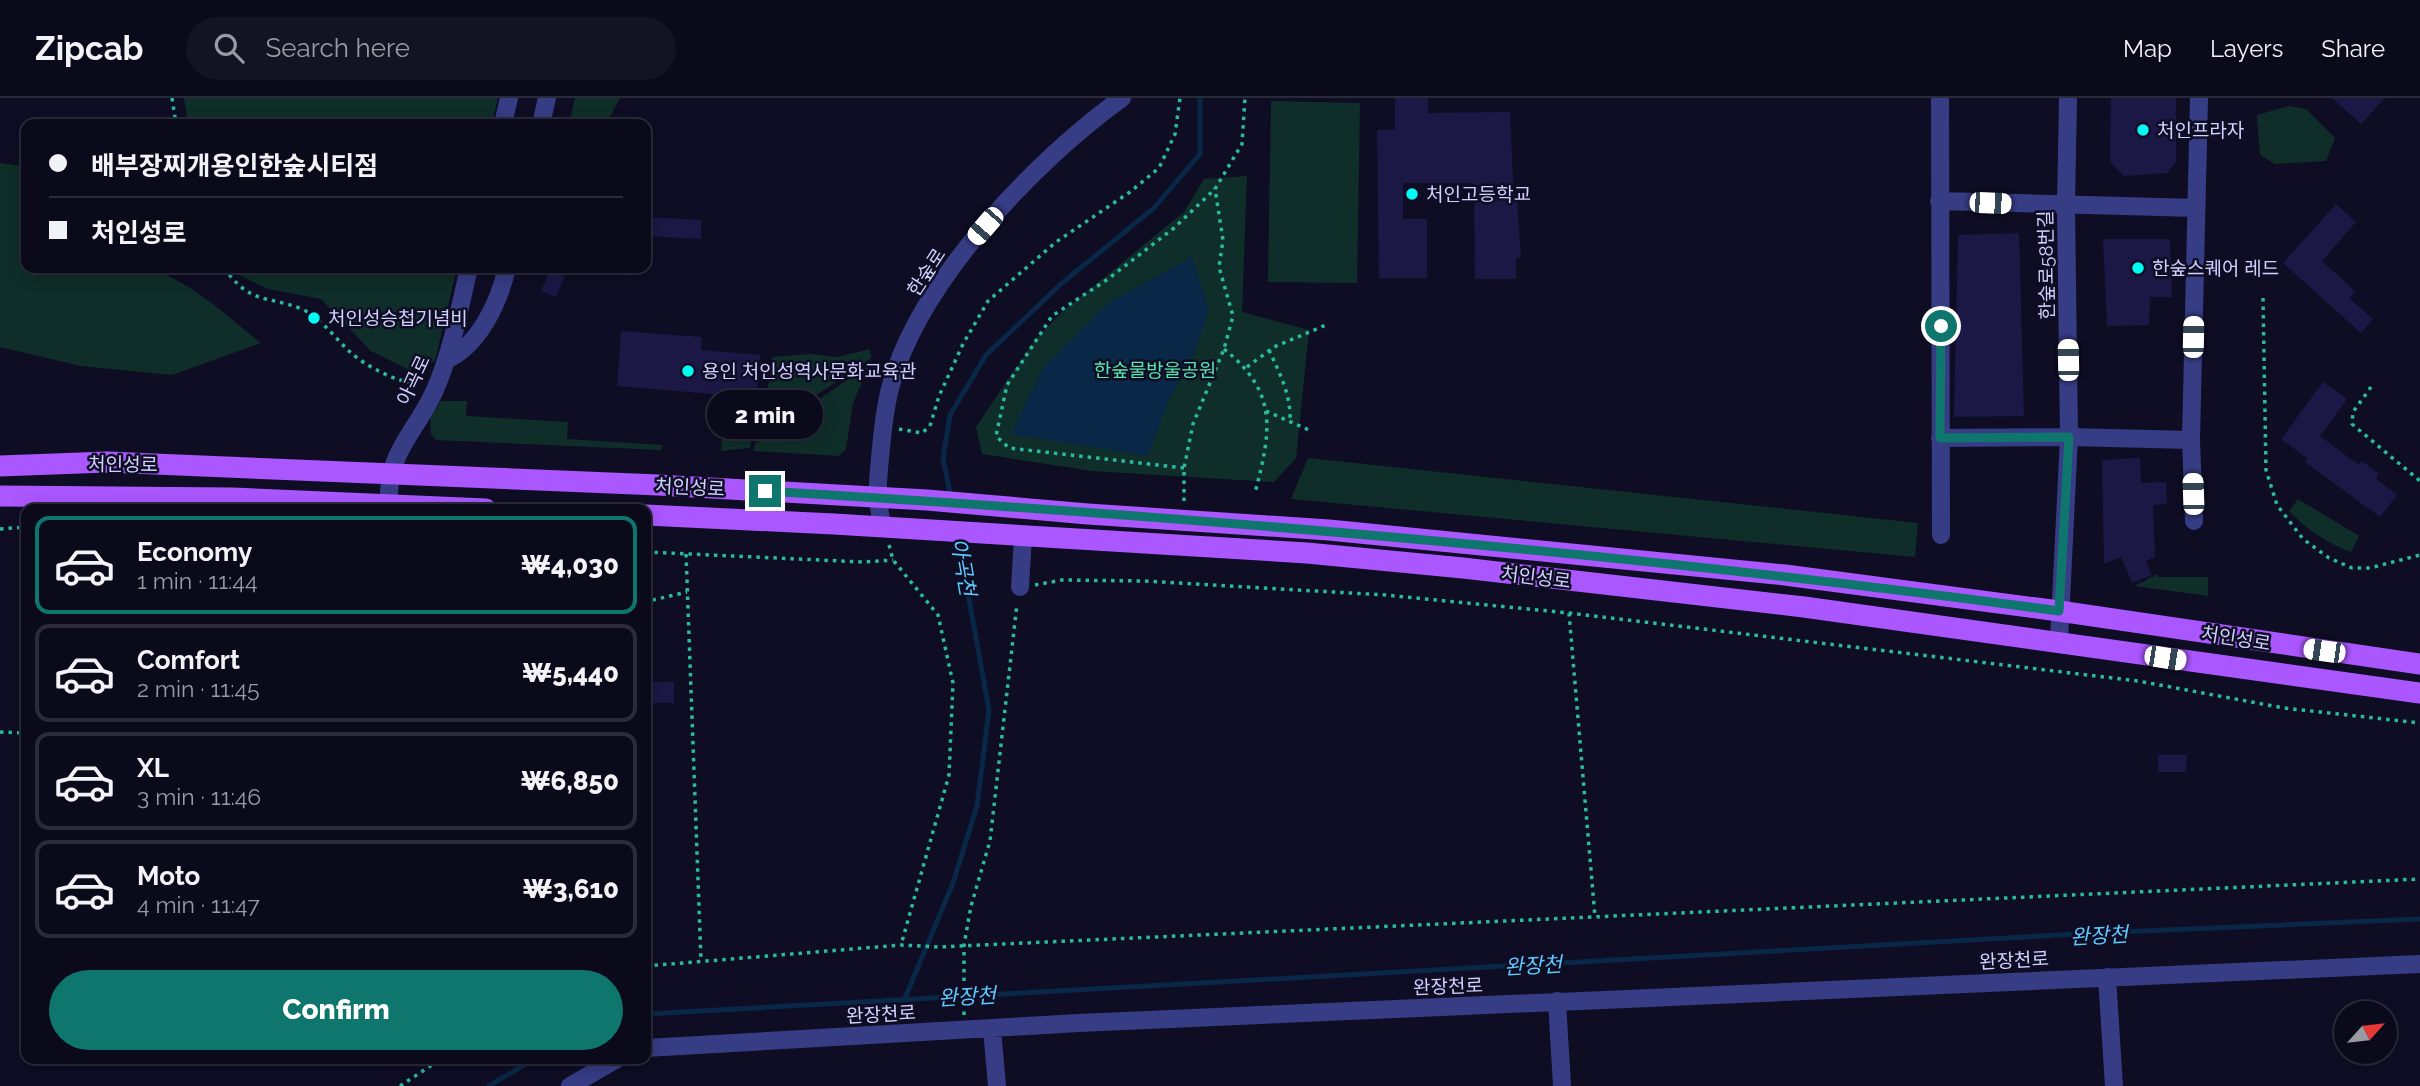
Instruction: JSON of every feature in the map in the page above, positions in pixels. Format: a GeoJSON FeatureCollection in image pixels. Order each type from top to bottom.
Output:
{"type":"FeatureCollection","features":[{"type":"Feature","properties":{"kind":"main road","name":"처인성로"},"geometry":{"type":"LineString","coordinates":[[0,466],[107,462],[927,500],[1329,530],[1786,575],[2059,611],[2420,664]]}},
{"type":"Feature","properties":{"kind":"main road","name":"처인성로"},"geometry":{"type":"LineString","coordinates":[[0,496],[233,498],[337,504]]}},
{"type":"Feature","properties":{"kind":"main road","name":"처인성로"},"geometry":{"type":"LineString","coordinates":[[651,516],[1012,535],[1307,554],[1464,568],[1804,607],[2420,693]]}},
{"type":"Feature","properties":{"kind":"street"},"geometry":{"type":"LineString","coordinates":[[504,119],[509,98]]}},
{"type":"Feature","properties":{"kind":"street"},"geometry":{"type":"LineString","coordinates":[[542,119],[547,98]]}},
{"type":"Feature","properties":{"kind":"street","name":"한숲로"},"geometry":{"type":"LineString","coordinates":[[883,527],[876,498],[883,427],[891,383],[908,341],[951,270],[989,222],[1058,151],[1122,98]]}},
{"type":"Feature","properties":{"kind":"street"},"geometry":{"type":"LineString","coordinates":[[1940,98],[1941,535]]}},
{"type":"Feature","properties":{"kind":"street","name":"한숲로58번길"},"geometry":{"type":"LineString","coordinates":[[2059,641],[2069,437],[2066,206],[2068,98]]}},
{"type":"Feature","properties":{"kind":"street"},"geometry":{"type":"LineString","coordinates":[[2193,521],[2191,440],[2199,98]]}},
{"type":"Feature","properties":{"kind":"street"},"geometry":{"type":"LineString","coordinates":[[1939,201],[2196,208]]}},
{"type":"Feature","properties":{"kind":"street","name":"아곡로"},"geometry":{"type":"LineString","coordinates":[[389,504],[389,476],[444,365],[468,273]]}},
{"type":"Feature","properties":{"kind":"street"},"geometry":{"type":"LineString","coordinates":[[444,365],[480,332],[507,273]]}},
{"type":"Feature","properties":{"kind":"street"},"geometry":{"type":"LineString","coordinates":[[1940,438],[2191,440]]}},
{"type":"Feature","properties":{"kind":"street"},"geometry":{"type":"LineString","coordinates":[[1012,535],[1020,587]]}},
{"type":"Feature","properties":{"kind":"street","name":"완장천로"},"geometry":{"type":"LineString","coordinates":[[651,1048],[1557,1001],[2420,964]]}},
{"type":"Feature","properties":{"kind":"street"},"geometry":{"type":"LineString","coordinates":[[2107,977],[2115,1086]]}},
{"type":"Feature","properties":{"kind":"street"},"geometry":{"type":"LineString","coordinates":[[1557,1001],[1562,1086]]}},
{"type":"Feature","properties":{"kind":"street"},"geometry":{"type":"LineString","coordinates":[[992,1029],[997,1086]]}},
{"type":"Feature","properties":{"kind":"street"},"geometry":{"type":"LineString","coordinates":[[570,1086],[608,1064]]}},
{"type":"Feature","properties":{"kind":"path"},"geometry":{"type":"LineString","coordinates":[[172,98],[175,119]]}},
{"type":"Feature","properties":{"kind":"path"},"geometry":{"type":"LineString","coordinates":[[883,427],[922,433],[930,426],[939,396],[963,344],[988,302],[1056,242],[1130,192],[1159,168],[1175,134],[1180,98]]}},
{"type":"Feature","properties":{"kind":"path"},"geometry":{"type":"LineString","coordinates":[[1184,468],[1009,448],[996,436],[1007,385],[1052,316],[1108,279],[1174,228],[1215,189],[1242,144],[1245,98]]}},
{"type":"Feature","properties":{"kind":"path"},"geometry":{"type":"LineString","coordinates":[[1184,520],[1184,468],[1193,424],[1224,349],[1233,316],[1219,267],[1223,240],[1215,189]]}},
{"type":"Feature","properties":{"kind":"path"},"geometry":{"type":"LineString","coordinates":[[228,273],[236,284],[261,300],[303,310],[327,328],[353,355],[388,374],[415,384],[444,365]]}},
{"type":"Feature","properties":{"kind":"path"},"geometry":{"type":"LineString","coordinates":[[2263,298],[2266,470],[2272,495],[2283,515],[2295,532],[2318,551],[2352,568],[2370,568],[2420,555]]}},
{"type":"Feature","properties":{"kind":"path"},"geometry":{"type":"LineString","coordinates":[[1247,367],[1269,351],[1326,325]]}},
{"type":"Feature","properties":{"kind":"path"},"geometry":{"type":"LineString","coordinates":[[1224,349],[1247,367],[1265,402],[1269,441],[1255,493]]}},
{"type":"Feature","properties":{"kind":"path"},"geometry":{"type":"LineString","coordinates":[[1269,351],[1284,382],[1290,405],[1290,422]]}},
{"type":"Feature","properties":{"kind":"path"},"geometry":{"type":"LineString","coordinates":[[2371,387],[2353,412],[2352,424],[2420,481]]}},
{"type":"Feature","properties":{"kind":"path"},"geometry":{"type":"LineString","coordinates":[[1266,411],[1309,430]]}},
{"type":"Feature","properties":{"kind":"path"},"geometry":{"type":"LineString","coordinates":[[0,529],[21,527]]}},
{"type":"Feature","properties":{"kind":"path"},"geometry":{"type":"LineString","coordinates":[[883,527],[893,560],[938,615],[953,683],[949,775],[901,944]]}},
{"type":"Feature","properties":{"kind":"path"},"geometry":{"type":"LineString","coordinates":[[651,552],[863,562],[893,560]]}},
{"type":"Feature","properties":{"kind":"path"},"geometry":{"type":"LineString","coordinates":[[686,554],[701,962]]}},
{"type":"Feature","properties":{"kind":"path"},"geometry":{"type":"LineString","coordinates":[[965,1007],[964,945],[971,906],[990,841],[998,790],[1020,587],[1062,580],[1144,581],[1385,595],[1569,613],[2138,681],[2284,708],[2420,723]]}},
{"type":"Feature","properties":{"kind":"path"},"geometry":{"type":"LineString","coordinates":[[651,605],[653,600],[687,592]]}},
{"type":"Feature","properties":{"kind":"path"},"geometry":{"type":"LineString","coordinates":[[1569,613],[1595,917]]}},
{"type":"Feature","properties":{"kind":"path"},"geometry":{"type":"LineString","coordinates":[[0,732],[21,733]]}},
{"type":"Feature","properties":{"kind":"path"},"geometry":{"type":"LineString","coordinates":[[651,966],[901,944],[939,947],[2420,878]]}},
{"type":"Feature","properties":{"kind":"path"},"geometry":{"type":"LineString","coordinates":[[400,1086],[433,1064]]}},
{"type":"Feature","properties":{"kind":"green space"},"geometry":{"type":"Polygon","coordinates":[[[184,98],[498,98],[493,119],[187,119],[184,98]]]}},
{"type":"Feature","properties":{"kind":"green space"},"geometry":{"type":"Polygon","coordinates":[[[575,98],[620,98],[609,119],[570,119],[575,98]]]}},
{"type":"Feature","properties":{"kind":"green space"},"geometry":{"type":"Polygon","coordinates":[[[1271,101],[1360,103],[1357,283],[1268,282],[1271,101]]]}},
{"type":"Feature","properties":{"kind":"green space"},"geometry":{"type":"Polygon","coordinates":[[[2289,106],[2306,109],[2335,138],[2326,161],[2275,164],[2260,155],[2257,115],[2289,106]]]}},
{"type":"Feature","properties":{"kind":"green space"},"geometry":{"type":"Polygon","coordinates":[[[0,163],[21,166],[21,273],[160,273],[194,291],[261,343],[172,375],[81,366],[0,347],[0,163]]]}},
{"type":"Feature","properties":{"kind":"green space","name":"한숲물방울공원"},"geometry":{"type":"Polygon","coordinates":[[[1247,176],[1242,312],[1309,330],[1296,458],[1274,482],[1092,471],[982,454],[976,427],[1034,341],[1062,312],[1184,212],[1204,179],[1247,176]]]}},
{"type":"Feature","properties":{"kind":"green space"},"geometry":{"type":"Polygon","coordinates":[[[238,273],[456,273],[435,361],[409,370],[371,351],[321,299],[268,289],[238,273]]]}},
{"type":"Feature","properties":{"kind":"green space"},"geometry":{"type":"Polygon","coordinates":[[[870,349],[871,358],[752,439],[750,448],[721,451],[723,419],[756,419],[757,413],[765,413],[772,357],[811,354],[837,357],[870,349]]]}},
{"type":"Feature","properties":{"kind":"green space"},"geometry":{"type":"Polygon","coordinates":[[[869,365],[853,403],[846,449],[839,456],[754,451],[755,443],[869,365]]]}},
{"type":"Feature","properties":{"kind":"green space"},"geometry":{"type":"Polygon","coordinates":[[[441,401],[467,401],[466,416],[568,422],[567,439],[662,445],[661,450],[436,440],[431,434],[430,416],[441,401]]]}},
{"type":"Feature","properties":{"kind":"green space"},"geometry":{"type":"Polygon","coordinates":[[[1308,458],[1918,523],[1915,557],[1291,499],[1308,458]]]}},
{"type":"Feature","properties":{"kind":"green space"},"geometry":{"type":"Polygon","coordinates":[[[2298,499],[2359,536],[2351,552],[2318,535],[2289,511],[2298,499]]]}},
{"type":"Feature","properties":{"kind":"green space"},"geometry":{"type":"Polygon","coordinates":[[[2157,574],[2158,577],[2208,577],[2208,596],[2135,586],[2157,574]]]}},
{"type":"Feature","properties":{"kind":"water"},"geometry":{"type":"Polygon","coordinates":[[[1192,257],[1209,310],[1196,349],[1170,399],[1147,456],[1011,434],[1043,368],[1108,303],[1192,257]]]}},
{"type":"Feature","properties":{"kind":"building"},"geometry":{"type":"Polygon","coordinates":[[[1395,98],[1428,98],[1428,113],[1510,112],[1514,201],[1517,201],[1521,257],[1516,259],[1516,279],[1475,279],[1474,183],[1403,183],[1403,219],[1427,219],[1427,278],[1379,278],[1377,130],[1395,130],[1395,98]]]}},
{"type":"Feature","properties":{"kind":"building","name":"처인프라자"},"geometry":{"type":"Polygon","coordinates":[[[2111,98],[2176,98],[2176,162],[2167,173],[2124,176],[2110,162],[2111,98]]]}},
{"type":"Feature","properties":{"kind":"building"},"geometry":{"type":"Polygon","coordinates":[[[2332,98],[2385,98],[2361,124],[2332,98]]]}},
{"type":"Feature","properties":{"kind":"building"},"geometry":{"type":"Polygon","coordinates":[[[2336,204],[2356,222],[2322,261],[2355,291],[2349,298],[2373,319],[2361,333],[2283,263],[2336,204]]]}},
{"type":"Feature","properties":{"kind":"building"},"geometry":{"type":"Polygon","coordinates":[[[651,217],[701,220],[701,239],[651,236],[651,217]]]}},
{"type":"Feature","properties":{"kind":"building"},"geometry":{"type":"Polygon","coordinates":[[[2019,233],[2024,416],[1954,417],[1958,235],[2019,233]]]}},
{"type":"Feature","properties":{"kind":"building","name":"한숲스퀘어 레드"},"geometry":{"type":"Polygon","coordinates":[[[2103,239],[2170,239],[2172,297],[2150,297],[2149,325],[2107,326],[2103,239]]]}},
{"type":"Feature","properties":{"kind":"building"},"geometry":{"type":"Polygon","coordinates":[[[549,273],[566,273],[556,297],[541,291],[549,273]]]}},
{"type":"Feature","properties":{"kind":"building","name":"용인 처인성역사문화교육관"},"geometry":{"type":"Polygon","coordinates":[[[621,331],[702,337],[701,350],[760,355],[756,405],[712,402],[713,394],[617,386],[621,331]]]}},
{"type":"Feature","properties":{"kind":"building"},"geometry":{"type":"Polygon","coordinates":[[[2323,382],[2347,399],[2320,436],[2359,465],[2362,461],[2379,474],[2376,479],[2397,495],[2380,517],[2305,462],[2308,459],[2281,439],[2323,382]]]}},
{"type":"Feature","properties":{"kind":"building"},"geometry":{"type":"Polygon","coordinates":[[[2140,458],[2141,483],[2166,482],[2167,504],[2153,505],[2155,557],[2146,561],[2152,575],[2132,583],[2121,557],[2104,564],[2102,460],[2140,458]]]}},
{"type":"Feature","properties":{"kind":"building"},"geometry":{"type":"Polygon","coordinates":[[[651,682],[674,682],[674,703],[651,703],[651,682]]]}},
{"type":"Feature","properties":{"kind":"building"},"geometry":{"type":"Polygon","coordinates":[[[2158,755],[2187,755],[2186,772],[2158,772],[2158,755]]]}},
{"type":"Feature","properties":{"kind":"waterway","name":"아곡천"},"geometry":{"type":"LineString","coordinates":[[951,498],[943,458],[950,415],[986,355],[1062,283],[1154,208],[1200,154],[1200,98]]}},
{"type":"Feature","properties":{"kind":"waterway","name":"아곡천"},"geometry":{"type":"LineString","coordinates":[[905,998],[953,883],[977,806],[989,710],[958,538]]}},
{"type":"Feature","properties":{"kind":"waterway","name":"완장천"},"geometry":{"type":"LineString","coordinates":[[651,1014],[2096,933],[2420,919]]}},
{"type":"Feature","properties":{"kind":"waterway","name":"완장천"},"geometry":{"type":"LineString","coordinates":[[489,1086],[526,1064]]}},
{"type":"Feature","properties":{"kind":"place","name":"처인프라자"},"geometry":{"type":"Point","coordinates":[2143,130]}},
{"type":"Feature","properties":{"kind":"place","name":"처인고등학교"},"geometry":{"type":"Point","coordinates":[1412,194]}},
{"type":"Feature","properties":{"kind":"place","name":"한숲스퀘어 레드"},"geometry":{"type":"Point","coordinates":[2138,268]}},
{"type":"Feature","properties":{"kind":"place","name":"처인성승첩기념비"},"geometry":{"type":"Point","coordinates":[314,318]}},
{"type":"Feature","properties":{"kind":"place","name":"용인 처인성역사문화교육관"},"geometry":{"type":"Point","coordinates":[688,371]}},
{"type":"Feature","properties":{"kind":"route"},"geometry":{"type":"LineString","coordinates":[[765,491],[927,500],[1329,530],[1786,575],[2059,611],[2069,437],[1940,438],[1941,326]]}}]}
